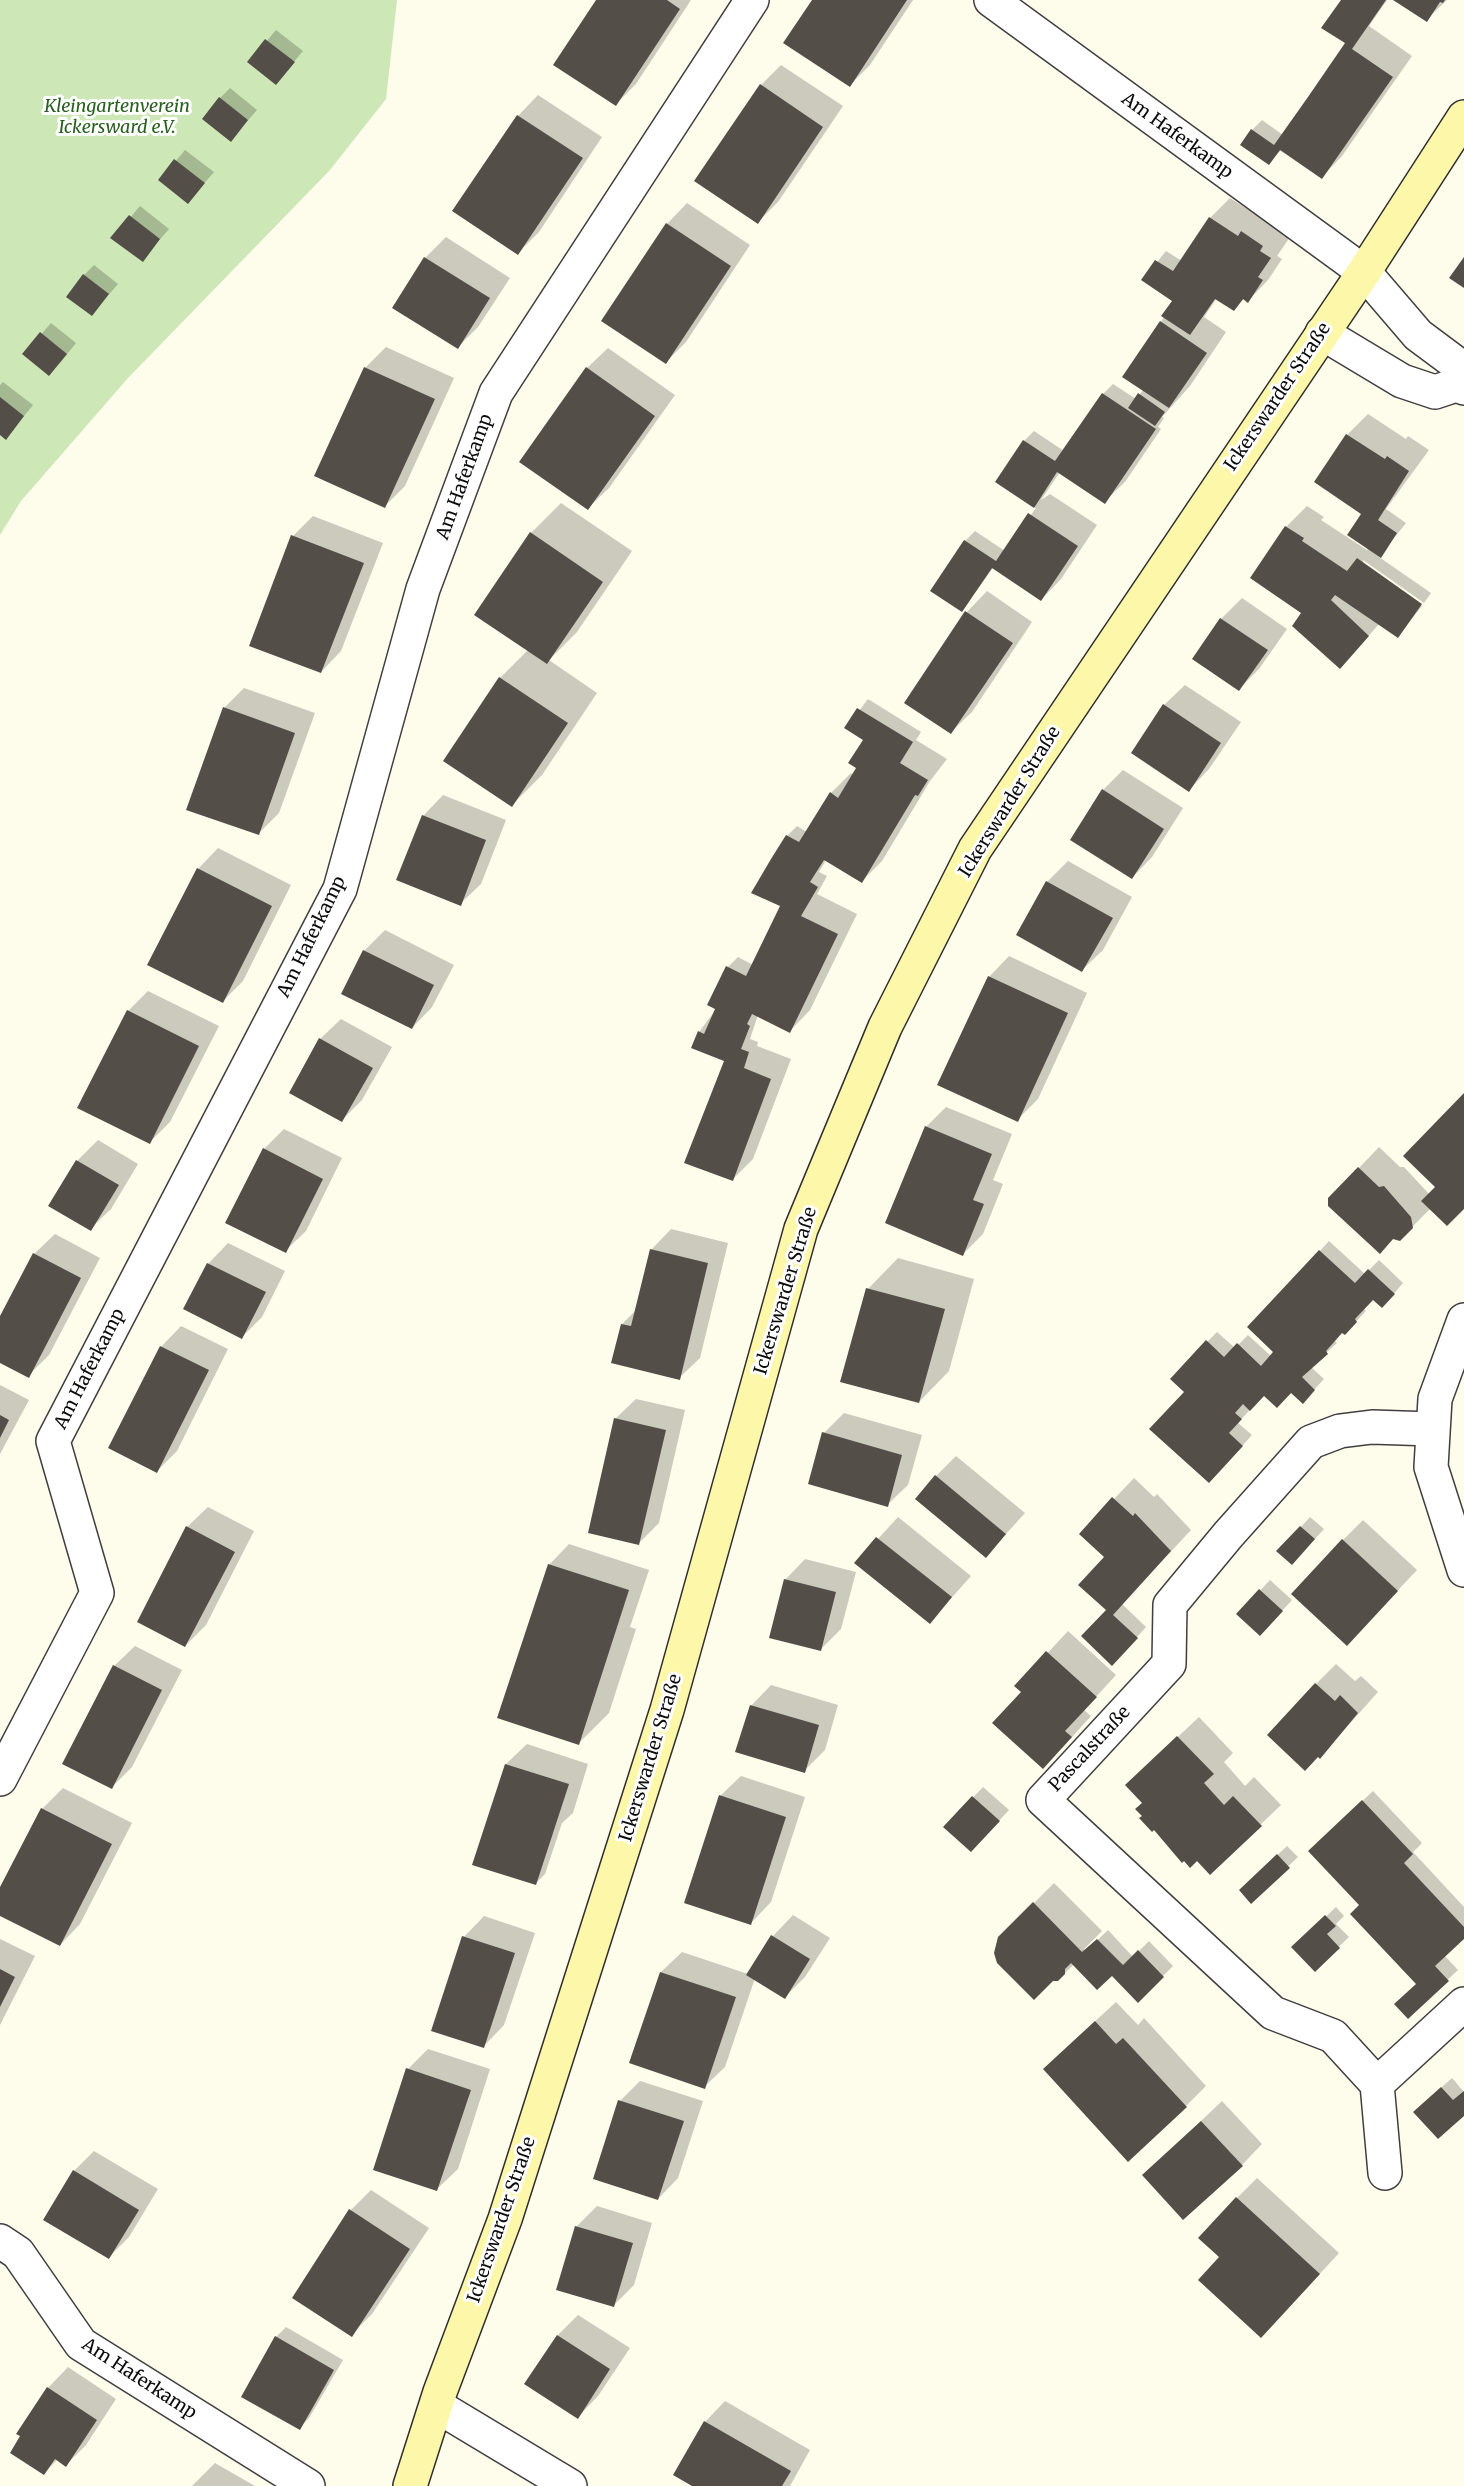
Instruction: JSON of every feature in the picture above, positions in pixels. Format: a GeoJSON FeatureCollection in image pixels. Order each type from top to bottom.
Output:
{"type":"FeatureCollection","features":[{"type":"Feature","properties":{"kind":"main road","name":"Ickerswarder Straße"},"geometry":{"type":"LineString","coordinates":[[410,2486],[505,2219],[667,1710],[801,1230],[885,1027],[975,849],[1364,272],[1464,117]]}},
{"type":"Feature","properties":{"kind":"street","name":"Am Haferkamp"},"geometry":{"type":"LineString","coordinates":[[0,1779],[97,1593],[53,1441],[340,889],[423,589],[496,393],[752,0]]}},
{"type":"Feature","properties":{"kind":"street","name":"Am Haferkamp"},"geometry":{"type":"LineString","coordinates":[[991,0],[1364,272],[1418,335],[1457,364],[1461,386]]}},
{"type":"Feature","properties":{"kind":"street"},"geometry":{"type":"LineString","coordinates":[[1322,333],[1402,381],[1435,392],[1461,386]]}},
{"type":"Feature","properties":{"kind":"street"},"geometry":{"type":"LineString","coordinates":[[1464,1320],[1435,1398],[1431,1467],[1464,1570]]}},
{"type":"Feature","properties":{"kind":"street","name":"Pascalstraße"},"geometry":{"type":"LineString","coordinates":[[1377,2084],[1332,2036],[1273,2013],[1042,1800],[1169,1664],[1170,1605],[1228,1534],[1311,1442],[1340,1431],[1372,1427],[1432,1429]]}},
{"type":"Feature","properties":{"kind":"street"},"geometry":{"type":"LineString","coordinates":[[1385,2173],[1377,2084],[1464,2004]]}},
{"type":"Feature","properties":{"kind":"street","name":"Am Haferkamp"},"geometry":{"type":"LineString","coordinates":[[0,2241],[18,2253],[81,2344],[308,2486]]}},
{"type":"Feature","properties":{"kind":"street"},"geometry":{"type":"LineString","coordinates":[[437,2406],[570,2486]]}},
{"type":"Feature","properties":{"kind":"green space","name":"Kleingartenverein Ickersward e.V."},"geometry":{"type":"Polygon","coordinates":[[[0,0],[397,0],[386,99],[330,170],[128,378],[21,501],[0,535],[0,0]]]}},
{"type":"Feature","properties":{"kind":"building"},"geometry":{"type":"Polygon","coordinates":[[[596,0],[667,0],[680,9],[616,106],[553,65],[596,0]]]}},
{"type":"Feature","properties":{"kind":"building"},"geometry":{"type":"Polygon","coordinates":[[[812,0],[907,0],[850,87],[783,43],[812,0]]]}},
{"type":"Feature","properties":{"kind":"building"},"geometry":{"type":"Polygon","coordinates":[[[1341,0],[1386,0],[1352,49],[1393,77],[1322,179],[1280,150],[1269,165],[1240,145],[1251,129],[1274,145],[1308,97],[1345,43],[1321,28],[1341,0]]]}},
{"type":"Feature","properties":{"kind":"building"},"geometry":{"type":"Polygon","coordinates":[[[1393,0],[1445,0],[1443,3],[1440,2],[1427,22],[1393,0]]]}},
{"type":"Feature","properties":{"kind":"building"},"geometry":{"type":"Polygon","coordinates":[[[265,39],[295,62],[276,85],[247,62],[265,39]]]}},
{"type":"Feature","properties":{"kind":"building"},"geometry":{"type":"Polygon","coordinates":[[[760,84],[823,127],[758,224],[694,181],[760,84]]]}},
{"type":"Feature","properties":{"kind":"building"},"geometry":{"type":"Polygon","coordinates":[[[219,97],[248,120],[231,142],[202,119],[219,97]]]}},
{"type":"Feature","properties":{"kind":"building"},"geometry":{"type":"Polygon","coordinates":[[[517,115],[583,158],[518,255],[452,211],[517,115]]]}},
{"type":"Feature","properties":{"kind":"building"},"geometry":{"type":"Polygon","coordinates":[[[174,159],[205,183],[188,204],[158,180],[174,159]]]}},
{"type":"Feature","properties":{"kind":"building"},"geometry":{"type":"Polygon","coordinates":[[[129,215],[160,239],[143,262],[110,238],[129,215]]]}},
{"type":"Feature","properties":{"kind":"building"},"geometry":{"type":"Polygon","coordinates":[[[1209,217],[1238,236],[1241,231],[1263,246],[1260,251],[1271,258],[1258,277],[1263,280],[1248,303],[1243,299],[1234,311],[1215,299],[1190,335],[1161,316],[1172,301],[1141,280],[1155,260],[1173,271],[1209,217]]]}},
{"type":"Feature","properties":{"kind":"building"},"geometry":{"type":"Polygon","coordinates":[[[666,223],[731,266],[666,364],[601,321],[666,223]]]}},
{"type":"Feature","properties":{"kind":"building"},"geometry":{"type":"Polygon","coordinates":[[[424,257],[490,298],[458,349],[392,308],[424,257]]]}},
{"type":"Feature","properties":{"kind":"building"},"geometry":{"type":"Polygon","coordinates":[[[1464,257],[1464,288],[1449,278],[1464,257]]]}},
{"type":"Feature","properties":{"kind":"building"},"geometry":{"type":"Polygon","coordinates":[[[83,274],[109,294],[92,316],[66,297],[83,274]]]}},
{"type":"Feature","properties":{"kind":"building"},"geometry":{"type":"Polygon","coordinates":[[[1160,321],[1207,353],[1169,408],[1122,377],[1160,321]]]}},
{"type":"Feature","properties":{"kind":"building"},"geometry":{"type":"Polygon","coordinates":[[[40,332],[67,354],[49,376],[22,354],[40,332]]]}},
{"type":"Feature","properties":{"kind":"building"},"geometry":{"type":"Polygon","coordinates":[[[364,367],[435,399],[385,508],[314,476],[364,367]]]}},
{"type":"Feature","properties":{"kind":"building"},"geometry":{"type":"Polygon","coordinates":[[[586,367],[655,416],[588,510],[519,462],[586,367]]]}},
{"type":"Feature","properties":{"kind":"building"},"geometry":{"type":"Polygon","coordinates":[[[1102,393],[1156,429],[1105,504],[1057,472],[1034,508],[995,482],[1023,440],[1055,461],[1102,393]]]}},
{"type":"Feature","properties":{"kind":"building"},"geometry":{"type":"Polygon","coordinates":[[[1138,393],[1165,412],[1155,426],[1128,408],[1138,393]]]}},
{"type":"Feature","properties":{"kind":"building"},"geometry":{"type":"Polygon","coordinates":[[[0,397],[24,416],[6,440],[0,435],[0,397]]]}},
{"type":"Feature","properties":{"kind":"building"},"geometry":{"type":"Polygon","coordinates":[[[1346,434],[1385,459],[1387,456],[1409,471],[1378,520],[1397,533],[1381,558],[1347,535],[1361,514],[1314,482],[1346,434]]]}},
{"type":"Feature","properties":{"kind":"building"},"geometry":{"type":"Polygon","coordinates":[[[1028,513],[1078,546],[1041,601],[992,568],[962,612],[930,591],[964,540],[996,561],[1028,513]]]}},
{"type":"Feature","properties":{"kind":"building"},"geometry":{"type":"Polygon","coordinates":[[[1285,526],[1304,538],[1302,541],[1347,571],[1357,558],[1422,604],[1398,638],[1335,595],[1331,600],[1369,636],[1340,669],[1292,626],[1301,613],[1250,578],[1285,526]]]}},
{"type":"Feature","properties":{"kind":"building"},"geometry":{"type":"Polygon","coordinates":[[[530,532],[603,582],[547,664],[474,615],[530,532]]]}},
{"type":"Feature","properties":{"kind":"building"},"geometry":{"type":"Polygon","coordinates":[[[291,535],[364,563],[321,673],[249,646],[291,535]]]}},
{"type":"Feature","properties":{"kind":"building"},"geometry":{"type":"Polygon","coordinates":[[[965,611],[1013,643],[951,734],[904,703],[965,611]]]}},
{"type":"Feature","properties":{"kind":"building"},"geometry":{"type":"Polygon","coordinates":[[[1220,618],[1268,650],[1239,691],[1192,659],[1220,618]]]}},
{"type":"Feature","properties":{"kind":"building"},"geometry":{"type":"Polygon","coordinates":[[[499,677],[568,723],[512,807],[443,761],[499,677]]]}},
{"type":"Feature","properties":{"kind":"building"},"geometry":{"type":"Polygon","coordinates":[[[1163,704],[1221,743],[1189,792],[1131,753],[1163,704]]]}},
{"type":"Feature","properties":{"kind":"building"},"geometry":{"type":"Polygon","coordinates":[[[223,707],[295,733],[259,835],[186,810],[223,707]]]}},
{"type":"Feature","properties":{"kind":"building"},"geometry":{"type":"Polygon","coordinates":[[[857,708],[913,742],[900,763],[928,780],[918,796],[915,795],[862,883],[824,860],[810,882],[818,887],[801,916],[838,934],[790,1033],[752,1014],[747,1024],[750,1026],[741,1049],[749,1052],[744,1068],[771,1079],[733,1181],[684,1163],[724,1061],[691,1048],[698,1031],[704,1034],[715,1009],[707,1005],[726,966],[746,976],[780,906],[751,893],[771,859],[786,835],[799,842],[830,792],[838,798],[856,768],[848,763],[863,740],[844,728],[857,708]]]}},
{"type":"Feature","properties":{"kind":"building"},"geometry":{"type":"Polygon","coordinates":[[[1102,789],[1164,829],[1132,879],[1070,840],[1102,789]]]}},
{"type":"Feature","properties":{"kind":"building"},"geometry":{"type":"Polygon","coordinates":[[[422,815],[486,840],[461,906],[396,880],[422,815]]]}},
{"type":"Feature","properties":{"kind":"building"},"geometry":{"type":"Polygon","coordinates":[[[197,868],[272,906],[223,1003],[147,965],[197,868]]]}},
{"type":"Feature","properties":{"kind":"building"},"geometry":{"type":"Polygon","coordinates":[[[1046,881],[1113,918],[1082,972],[1016,935],[1046,881]]]}},
{"type":"Feature","properties":{"kind":"building"},"geometry":{"type":"Polygon","coordinates":[[[363,950],[434,985],[412,1029],[341,994],[363,950]]]}},
{"type":"Feature","properties":{"kind":"building"},"geometry":{"type":"Polygon","coordinates":[[[988,976],[1068,1013],[1018,1122],[937,1085],[988,976]]]}},
{"type":"Feature","properties":{"kind":"building"},"geometry":{"type":"Polygon","coordinates":[[[127,1010],[199,1046],[150,1144],[77,1108],[127,1010]]]}},
{"type":"Feature","properties":{"kind":"building"},"geometry":{"type":"Polygon","coordinates":[[[319,1038],[373,1068],[342,1122],[289,1093],[319,1038]]]}},
{"type":"Feature","properties":{"kind":"building"},"geometry":{"type":"Polygon","coordinates":[[[1464,1093],[1464,1209],[1447,1226],[1421,1201],[1435,1187],[1403,1156],[1464,1093]]]}},
{"type":"Feature","properties":{"kind":"building"},"geometry":{"type":"Polygon","coordinates":[[[925,1126],[992,1154],[973,1200],[984,1204],[963,1256],[885,1223],[925,1126]]]}},
{"type":"Feature","properties":{"kind":"building"},"geometry":{"type":"Polygon","coordinates":[[[263,1148],[323,1179],[286,1253],[225,1223],[263,1148]]]}},
{"type":"Feature","properties":{"kind":"building"},"geometry":{"type":"Polygon","coordinates":[[[76,1160],[119,1185],[91,1231],[48,1206],[76,1160]]]}},
{"type":"Feature","properties":{"kind":"building"},"geometry":{"type":"Polygon","coordinates":[[[1358,1167],[1379,1187],[1384,1186],[1411,1217],[1413,1228],[1400,1241],[1393,1239],[1380,1254],[1328,1206],[1328,1198],[1358,1167]]]}},
{"type":"Feature","properties":{"kind":"building"},"geometry":{"type":"Polygon","coordinates":[[[650,1249],[708,1263],[680,1380],[611,1363],[621,1324],[631,1326],[650,1249]]]}},
{"type":"Feature","properties":{"kind":"building"},"geometry":{"type":"Polygon","coordinates":[[[1319,1250],[1355,1283],[1368,1269],[1395,1294],[1382,1308],[1373,1300],[1355,1319],[1357,1322],[1345,1335],[1342,1333],[1326,1351],[1328,1354],[1302,1377],[1315,1390],[1303,1404],[1291,1393],[1277,1408],[1264,1396],[1250,1411],[1243,1404],[1235,1413],[1242,1419],[1229,1433],[1243,1446],[1209,1483],[1149,1429],[1184,1392],[1170,1379],[1206,1340],[1224,1357],[1237,1343],[1261,1366],[1273,1352],[1247,1327],[1319,1250]]]}},
{"type":"Feature","properties":{"kind":"building"},"geometry":{"type":"Polygon","coordinates":[[[33,1253],[81,1278],[29,1378],[0,1363],[0,1316],[33,1253]]]}},
{"type":"Feature","properties":{"kind":"building"},"geometry":{"type":"Polygon","coordinates":[[[207,1263],[266,1292],[242,1339],[183,1309],[207,1263]]]}},
{"type":"Feature","properties":{"kind":"building"},"geometry":{"type":"Polygon","coordinates":[[[866,1288],[945,1309],[919,1403],[840,1382],[866,1288]]]}},
{"type":"Feature","properties":{"kind":"building"},"geometry":{"type":"Polygon","coordinates":[[[160,1346],[209,1370],[157,1473],[108,1448],[160,1346]]]}},
{"type":"Feature","properties":{"kind":"building"},"geometry":{"type":"Polygon","coordinates":[[[0,1415],[9,1420],[0,1438],[0,1415]]]}},
{"type":"Feature","properties":{"kind":"building"},"geometry":{"type":"Polygon","coordinates":[[[614,1418],[666,1430],[639,1545],[588,1533],[614,1418]]]}},
{"type":"Feature","properties":{"kind":"building"},"geometry":{"type":"Polygon","coordinates":[[[822,1432],[902,1455],[888,1507],[808,1484],[822,1432]]]}},
{"type":"Feature","properties":{"kind":"building"},"geometry":{"type":"Polygon","coordinates":[[[935,1475],[1006,1534],[986,1558],[915,1499],[935,1475]]]}},
{"type":"Feature","properties":{"kind":"building"},"geometry":{"type":"Polygon","coordinates":[[[1112,1497],[1133,1516],[1135,1513],[1171,1551],[1113,1615],[1138,1638],[1112,1666],[1081,1636],[1106,1610],[1078,1585],[1104,1557],[1079,1534],[1112,1497]]]}},
{"type":"Feature","properties":{"kind":"building"},"geometry":{"type":"Polygon","coordinates":[[[186,1526],[235,1552],[185,1647],[137,1622],[186,1526]]]}},
{"type":"Feature","properties":{"kind":"building"},"geometry":{"type":"Polygon","coordinates":[[[1300,1526],[1315,1539],[1292,1565],[1276,1551],[1300,1526]]]}},
{"type":"Feature","properties":{"kind":"building"},"geometry":{"type":"Polygon","coordinates":[[[876,1537],[952,1597],[930,1624],[854,1563],[876,1537]]]}},
{"type":"Feature","properties":{"kind":"building"},"geometry":{"type":"Polygon","coordinates":[[[1342,1539],[1398,1591],[1347,1646],[1291,1594],[1342,1539]]]}},
{"type":"Feature","properties":{"kind":"building"},"geometry":{"type":"Polygon","coordinates":[[[548,1564],[629,1590],[579,1745],[497,1718],[548,1564]]]}},
{"type":"Feature","properties":{"kind":"building"},"geometry":{"type":"Polygon","coordinates":[[[784,1579],[836,1592],[821,1651],[769,1638],[784,1579]]]}},
{"type":"Feature","properties":{"kind":"building"},"geometry":{"type":"Polygon","coordinates":[[[1259,1589],[1283,1611],[1260,1636],[1236,1614],[1259,1589]]]}},
{"type":"Feature","properties":{"kind":"building"},"geometry":{"type":"Polygon","coordinates":[[[1046,1651],[1097,1697],[1065,1731],[1072,1737],[1043,1769],[992,1723],[1021,1692],[1014,1686],[1046,1651]]]}},
{"type":"Feature","properties":{"kind":"building"},"geometry":{"type":"Polygon","coordinates":[[[113,1665],[162,1690],[112,1789],[62,1764],[113,1665]]]}},
{"type":"Feature","properties":{"kind":"building"},"geometry":{"type":"Polygon","coordinates":[[[1315,1683],[1335,1701],[1340,1695],[1358,1713],[1320,1759],[1318,1757],[1305,1771],[1267,1735],[1315,1683]]]}},
{"type":"Feature","properties":{"kind":"building"},"geometry":{"type":"Polygon","coordinates":[[[750,1705],[819,1725],[805,1773],[735,1752],[750,1705]]]}},
{"type":"Feature","properties":{"kind":"building"},"geometry":{"type":"Polygon","coordinates":[[[1177,1736],[1214,1774],[1204,1783],[1224,1805],[1233,1796],[1262,1826],[1210,1875],[1197,1861],[1190,1868],[1184,1861],[1182,1863],[1154,1830],[1152,1832],[1139,1818],[1142,1816],[1135,1809],[1142,1803],[1125,1785],[1177,1736]]]}},
{"type":"Feature","properties":{"kind":"building"},"geometry":{"type":"Polygon","coordinates":[[[505,1764],[569,1784],[536,1885],[472,1865],[505,1764]]]}},
{"type":"Feature","properties":{"kind":"building"},"geometry":{"type":"Polygon","coordinates":[[[719,1795],[786,1817],[751,1925],[684,1903],[719,1795]]]}},
{"type":"Feature","properties":{"kind":"building"},"geometry":{"type":"Polygon","coordinates":[[[972,1796],[1000,1821],[971,1852],[943,1827],[972,1796]]]}},
{"type":"Feature","properties":{"kind":"building"},"geometry":{"type":"Polygon","coordinates":[[[1362,1800],[1413,1854],[1404,1863],[1464,1927],[1464,1939],[1435,1966],[1449,1981],[1408,2019],[1394,2004],[1416,1984],[1350,1914],[1359,1905],[1308,1851],[1362,1800]]]}},
{"type":"Feature","properties":{"kind":"building"},"geometry":{"type":"Polygon","coordinates":[[[41,1808],[112,1844],[60,1946],[0,1916],[0,1887],[41,1808]]]}},
{"type":"Feature","properties":{"kind":"building"},"geometry":{"type":"Polygon","coordinates":[[[1277,1854],[1290,1868],[1251,1904],[1239,1890],[1277,1854]]]}},
{"type":"Feature","properties":{"kind":"building"},"geometry":{"type":"Polygon","coordinates":[[[1033,1902],[1082,1952],[1097,1939],[1123,1965],[1138,1950],[1164,1977],[1138,2003],[1112,1976],[1097,1990],[1071,1963],[1058,1981],[1053,1981],[1034,2000],[997,1963],[994,1953],[998,1937],[1033,1902]]]}},
{"type":"Feature","properties":{"kind":"building"},"geometry":{"type":"Polygon","coordinates":[[[1325,1915],[1336,1926],[1327,1934],[1340,1948],[1315,1972],[1291,1947],[1325,1915]]]}},
{"type":"Feature","properties":{"kind":"building"},"geometry":{"type":"Polygon","coordinates":[[[771,1935],[810,1959],[785,1999],[746,1975],[771,1935]]]}},
{"type":"Feature","properties":{"kind":"building"},"geometry":{"type":"Polygon","coordinates":[[[462,1936],[515,1953],[484,2048],[431,2031],[462,1936]]]}},
{"type":"Feature","properties":{"kind":"building"},"geometry":{"type":"Polygon","coordinates":[[[0,1969],[15,1977],[0,2007],[0,1969]]]}},
{"type":"Feature","properties":{"kind":"building"},"geometry":{"type":"Polygon","coordinates":[[[660,1972],[736,1997],[705,2089],[629,2063],[660,1972]]]}},
{"type":"Feature","properties":{"kind":"building"},"geometry":{"type":"Polygon","coordinates":[[[1095,2021],[1116,2044],[1123,2038],[1187,2107],[1128,2162],[1043,2069],[1095,2021]]]}},
{"type":"Feature","properties":{"kind":"building"},"geometry":{"type":"Polygon","coordinates":[[[406,2068],[471,2090],[437,2191],[373,2170],[406,2068]]]}},
{"type":"Feature","properties":{"kind":"building"},"geometry":{"type":"Polygon","coordinates":[[[1441,2087],[1453,2100],[1464,2091],[1464,2116],[1438,2139],[1413,2112],[1441,2087]]]}},
{"type":"Feature","properties":{"kind":"building"},"geometry":{"type":"Polygon","coordinates":[[[618,2100],[684,2121],[658,2200],[593,2179],[618,2100]]]}},
{"type":"Feature","properties":{"kind":"building"},"geometry":{"type":"Polygon","coordinates":[[[1201,2121],[1243,2166],[1183,2220],[1142,2175],[1201,2121]]]}},
{"type":"Feature","properties":{"kind":"building"},"geometry":{"type":"Polygon","coordinates":[[[73,2170],[139,2210],[109,2259],[43,2220],[73,2170]]]}},
{"type":"Feature","properties":{"kind":"building"},"geometry":{"type":"Polygon","coordinates":[[[1236,2197],[1320,2274],[1261,2338],[1198,2280],[1219,2257],[1198,2238],[1236,2197]]]}},
{"type":"Feature","properties":{"kind":"building"},"geometry":{"type":"Polygon","coordinates":[[[349,2209],[410,2249],[352,2337],[292,2298],[349,2209]]]}},
{"type":"Feature","properties":{"kind":"building"},"geometry":{"type":"Polygon","coordinates":[[[575,2226],[633,2243],[614,2307],[556,2290],[575,2226]]]}},
{"type":"Feature","properties":{"kind":"building"},"geometry":{"type":"Polygon","coordinates":[[[557,2335],[610,2369],[578,2419],[524,2384],[557,2335]]]}},
{"type":"Feature","properties":{"kind":"building"},"geometry":{"type":"Polygon","coordinates":[[[275,2336],[334,2370],[300,2430],[241,2397],[275,2336]]]}},
{"type":"Feature","properties":{"kind":"building"},"geometry":{"type":"Polygon","coordinates":[[[47,2387],[97,2420],[66,2467],[55,2459],[44,2475],[10,2453],[20,2436],[16,2434],[47,2387]]]}},
{"type":"Feature","properties":{"kind":"building"},"geometry":{"type":"Polygon","coordinates":[[[704,2421],[791,2471],[782,2486],[692,2486],[673,2475],[704,2421]]]}}]}
